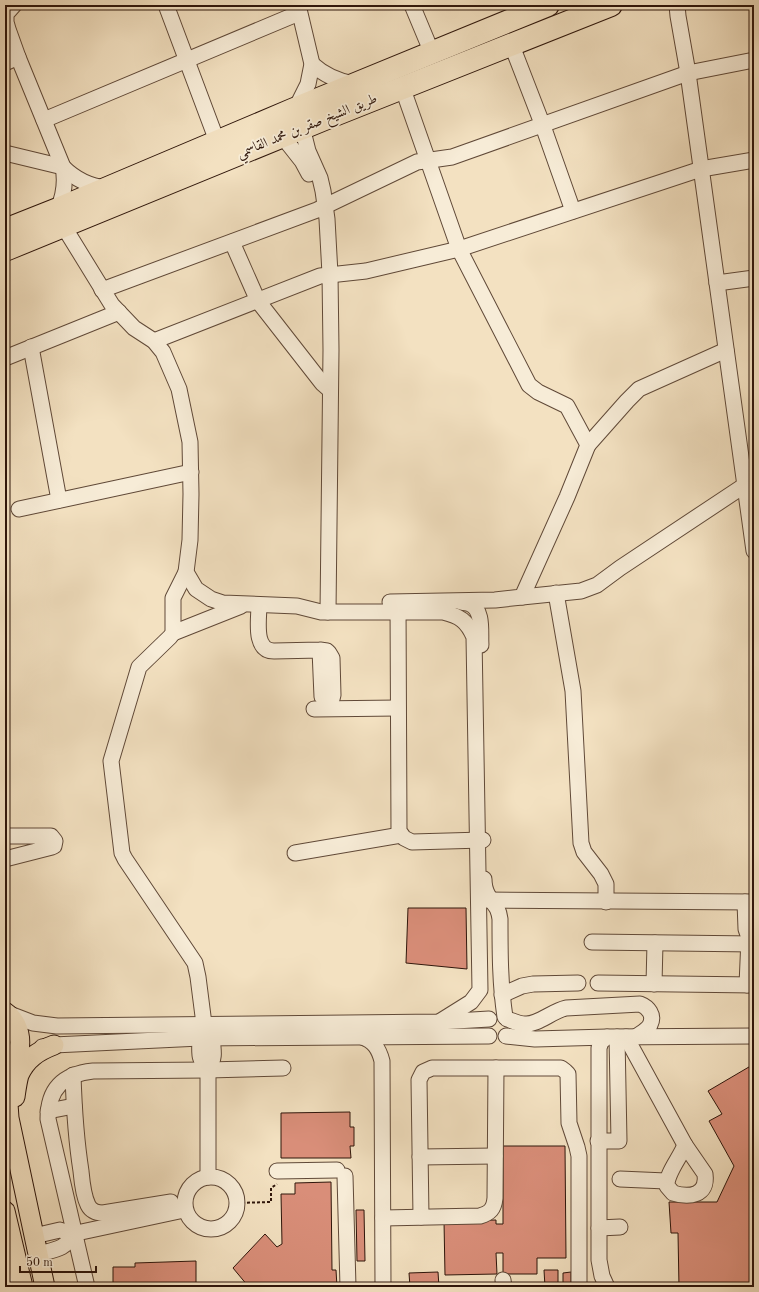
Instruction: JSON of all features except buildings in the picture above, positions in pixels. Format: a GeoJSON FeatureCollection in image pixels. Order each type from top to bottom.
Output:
{"type":"FeatureCollection","features":[{"type":"Feature","properties":{"kind":"highway","name":"طريق الشيخ صقر بن محمد القاسمي"},"geometry":{"type":"LineString","coordinates":[[5,250],[61,218],[106,188],[354,84],[548,5]]}},
{"type":"Feature","properties":{"kind":"highway","name":"طريق الشيخ صقر بن محمد القاسمي"},"geometry":{"type":"LineString","coordinates":[[5,230],[61,218],[90,215],[332,116],[611,5]]}},
{"type":"Feature","properties":{"kind":"main road"},"geometry":{"type":"LineString","coordinates":[[6,1013],[15,1024],[20,1036],[20,1049],[10,1070],[7,1090],[9,1118],[45,1287]]}},
{"type":"Feature","properties":{"kind":"main road"},"geometry":{"type":"LineString","coordinates":[[9,1118],[19,1076],[32,1056],[43,1049],[54,1045]]}},
{"type":"Feature","properties":{"kind":"main road"},"geometry":{"type":"LineString","coordinates":[[5,1210],[16,1282]]}},
{"type":"Feature","properties":{"kind":"street"},"geometry":{"type":"LineString","coordinates":[[14,5],[6,14],[12,60],[44,120],[63,166],[65,177],[61,218],[112,305],[134,328],[154,341],[163,352],[179,389],[190,442],[190,540],[186,572],[173,598],[173,632],[170,637],[139,667],[110,761],[122,853],[195,963],[205,1033],[201,1060],[208,1069],[208,1177]]}},
{"type":"Feature","properties":{"kind":"street"},"geometry":{"type":"LineString","coordinates":[[166,5],[217,141]]}},
{"type":"Feature","properties":{"kind":"street"},"geometry":{"type":"LineString","coordinates":[[412,5],[432,53]]}},
{"type":"Feature","properties":{"kind":"street"},"geometry":{"type":"LineString","coordinates":[[44,120],[187,60],[299,9],[312,64],[308,84],[299,102],[292,110]]}},
{"type":"Feature","properties":{"kind":"street"},"geometry":{"type":"LineString","coordinates":[[674,9],[688,73],[754,551]]}},
{"type":"Feature","properties":{"kind":"street"},"geometry":{"type":"LineString","coordinates":[[90,215],[106,217],[121,213],[287,142],[514,51],[523,45],[530,37]]}},
{"type":"Feature","properties":{"kind":"street"},"geometry":{"type":"LineString","coordinates":[[514,51],[543,126],[573,211]]}},
{"type":"Feature","properties":{"kind":"street"},"geometry":{"type":"LineString","coordinates":[[102,290],[321,208],[417,162],[452,157],[543,126],[688,73],[754,60]]}},
{"type":"Feature","properties":{"kind":"street"},"geometry":{"type":"LineString","coordinates":[[312,64],[327,76],[344,83],[354,84]]}},
{"type":"Feature","properties":{"kind":"street"},"geometry":{"type":"LineString","coordinates":[[405,95],[459,249],[529,385],[538,392],[566,406],[588,445]]}},
{"type":"Feature","properties":{"kind":"street"},"geometry":{"type":"LineString","coordinates":[[304,135],[308,151],[320,178],[325,275],[322,348],[326,386],[325,607]]}},
{"type":"Feature","properties":{"kind":"street"},"geometry":{"type":"LineString","coordinates":[[287,142],[307,170],[321,208]]}},
{"type":"Feature","properties":{"kind":"street"},"geometry":{"type":"LineString","coordinates":[[5,153],[63,166],[69,173],[83,182],[106,188]]}},
{"type":"Feature","properties":{"kind":"street"},"geometry":{"type":"LineString","coordinates":[[154,341],[325,275],[366,271],[459,249],[701,168],[754,160]]}},
{"type":"Feature","properties":{"kind":"street"},"geometry":{"type":"LineString","coordinates":[[232,242],[258,300],[326,386]]}},
{"type":"Feature","properties":{"kind":"street"},"geometry":{"type":"LineString","coordinates":[[717,283],[754,278]]}},
{"type":"Feature","properties":{"kind":"street"},"geometry":{"type":"LineString","coordinates":[[5,358],[119,312]]}},
{"type":"Feature","properties":{"kind":"street"},"geometry":{"type":"LineString","coordinates":[[31,347],[59,500]]}},
{"type":"Feature","properties":{"kind":"street"},"geometry":{"type":"LineString","coordinates":[[522,597],[567,497],[588,445],[639,389],[726,350]]}},
{"type":"Feature","properties":{"kind":"street"},"geometry":{"type":"LineString","coordinates":[[19,509],[190,472]]}},
{"type":"Feature","properties":{"kind":"street"},"geometry":{"type":"LineString","coordinates":[[186,572],[196,589],[211,600],[223,603],[325,607],[398,607],[454,601],[495,600],[581,591],[597,585],[620,568],[745,485]]}},
{"type":"Feature","properties":{"kind":"street"},"geometry":{"type":"LineString","coordinates":[[556,593],[573,691],[581,843],[584,852],[601,874],[606,884],[606,902]]}},
{"type":"Feature","properties":{"kind":"street"},"geometry":{"type":"LineString","coordinates":[[480,618],[486,608],[495,600]]}},
{"type":"Feature","properties":{"kind":"street"},"geometry":{"type":"LineString","coordinates":[[454,601],[471,604],[476,609],[480,618],[480,840]]}},
{"type":"Feature","properties":{"kind":"street"},"geometry":{"type":"LineString","coordinates":[[173,632],[252,604]]}},
{"type":"Feature","properties":{"kind":"street"},"geometry":{"type":"LineString","coordinates":[[252,604],[260,642],[265,649],[274,651],[320,650]]}},
{"type":"Feature","properties":{"kind":"street"},"geometry":{"type":"LineString","coordinates":[[398,607],[398,826],[401,835],[412,842],[480,840]]}},
{"type":"Feature","properties":{"kind":"street"},"geometry":{"type":"LineString","coordinates":[[398,607],[443,612],[455,615],[466,622],[474,637],[480,840],[485,890],[480,990],[471,1002],[439,1022]]}},
{"type":"Feature","properties":{"kind":"street"},"geometry":{"type":"LineString","coordinates":[[314,708],[398,708]]}},
{"type":"Feature","properties":{"kind":"street"},"geometry":{"type":"LineString","coordinates":[[295,853],[401,835]]}},
{"type":"Feature","properties":{"kind":"street"},"geometry":{"type":"LineString","coordinates":[[5,859],[52,847],[56,841],[51,836],[12,836],[20,855]]}},
{"type":"Feature","properties":{"kind":"street"},"geometry":{"type":"LineString","coordinates":[[485,900],[751,902],[751,985],[603,983],[596,1007]]}},
{"type":"Feature","properties":{"kind":"street"},"geometry":{"type":"LineString","coordinates":[[485,900],[495,904],[499,911],[500,974],[506,1018],[510,1029],[506,1036]]}},
{"type":"Feature","properties":{"kind":"street"},"geometry":{"type":"LineString","coordinates":[[592,942],[750,942]]}},
{"type":"Feature","properties":{"kind":"street"},"geometry":{"type":"LineString","coordinates":[[654,984],[655,943]]}},
{"type":"Feature","properties":{"kind":"street"},"geometry":{"type":"LineString","coordinates":[[500,974],[533,984]]}},
{"type":"Feature","properties":{"kind":"street"},"geometry":{"type":"LineString","coordinates":[[502,995],[517,988],[533,984],[578,983]]}},
{"type":"Feature","properties":{"kind":"street"},"geometry":{"type":"LineString","coordinates":[[623,984],[633,1004]]}},
{"type":"Feature","properties":{"kind":"street"},"geometry":{"type":"LineString","coordinates":[[10,1070],[30,1050],[54,1045],[205,1033],[489,1019],[500,1015],[521,1023],[529,1024],[534,1023],[561,1009],[640,1004],[646,1007],[650,1012],[652,1018],[650,1025],[622,1037],[601,1042],[598,1048],[600,1268],[607,1287]]}},
{"type":"Feature","properties":{"kind":"street"},"geometry":{"type":"LineString","coordinates":[[6,1013],[33,1023],[57,1026],[205,1033],[362,1037],[489,1036],[497,1039],[506,1036],[535,1039],[754,1036]]}},
{"type":"Feature","properties":{"kind":"street"},"geometry":{"type":"LineString","coordinates":[[489,1019],[486,1029],[489,1036]]}},
{"type":"Feature","properties":{"kind":"street"},"geometry":{"type":"LineString","coordinates":[[362,1037],[373,1043],[378,1048],[382,1061],[389,1287]]}},
{"type":"Feature","properties":{"kind":"street"},"geometry":{"type":"LineString","coordinates":[[383,1287],[386,1214],[388,1061],[391,1049],[399,1040],[405,1037]]}},
{"type":"Feature","properties":{"kind":"street"},"geometry":{"type":"LineString","coordinates":[[598,1141],[619,1141],[622,1037]]}},
{"type":"Feature","properties":{"kind":"street"},"geometry":{"type":"LineString","coordinates":[[622,1037],[685,1145],[705,1174],[704,1184],[696,1194],[688,1196],[673,1193],[667,1186],[666,1181],[680,1158],[685,1145]]}},
{"type":"Feature","properties":{"kind":"street"},"geometry":{"type":"LineString","coordinates":[[87,1287],[73,1233],[50,1127],[48,1111],[52,1096],[59,1084],[66,1078],[73,1075],[93,1071],[283,1068]]}},
{"type":"Feature","properties":{"kind":"street"},"geometry":{"type":"LineString","coordinates":[[421,1213],[419,1080],[423,1072],[432,1068],[561,1068],[568,1074],[568,1116],[579,1156],[579,1287]]}},
{"type":"Feature","properties":{"kind":"street"},"geometry":{"type":"LineString","coordinates":[[386,1214],[421,1213],[480,1216],[491,1210],[494,1205],[495,1198],[496,1068]]}},
{"type":"Feature","properties":{"kind":"street"},"geometry":{"type":"LineString","coordinates":[[73,1075],[74,1106],[79,1155],[88,1206],[97,1213],[103,1213],[171,1202]]}},
{"type":"Feature","properties":{"kind":"street"},"geometry":{"type":"LineString","coordinates":[[48,1111],[74,1106]]}},
{"type":"Feature","properties":{"kind":"street"},"geometry":{"type":"LineString","coordinates":[[420,1157],[495,1156]]}},
{"type":"Feature","properties":{"kind":"street"},"geometry":{"type":"LineString","coordinates":[[277,1171],[341,1173],[348,1287]]}},
{"type":"Feature","properties":{"kind":"street"},"geometry":{"type":"LineString","coordinates":[[216,1177],[223,1179],[229,1184],[233,1189],[238,1203],[237,1210],[230,1222],[224,1226],[211,1230],[197,1226],[188,1216],[185,1210],[184,1201],[192,1184],[200,1179],[216,1177]]}},
{"type":"Feature","properties":{"kind":"street"},"geometry":{"type":"LineString","coordinates":[[620,1180],[666,1181]]}},
{"type":"Feature","properties":{"kind":"street"},"geometry":{"type":"LineString","coordinates":[[34,1236],[60,1230],[73,1233],[185,1210]]}},
{"type":"Feature","properties":{"kind":"street"},"geometry":{"type":"LineString","coordinates":[[599,1228],[620,1227]]}},
{"type":"Feature","properties":{"kind":"street"},"geometry":{"type":"LineString","coordinates":[[38,1254],[64,1246],[68,1243],[73,1233]]}},
{"type":"Feature","properties":{"kind":"path"},"geometry":{"type":"LineString","coordinates":[[238,1203],[271,1202],[271,1188],[277,1184],[277,1171]]}}]}
